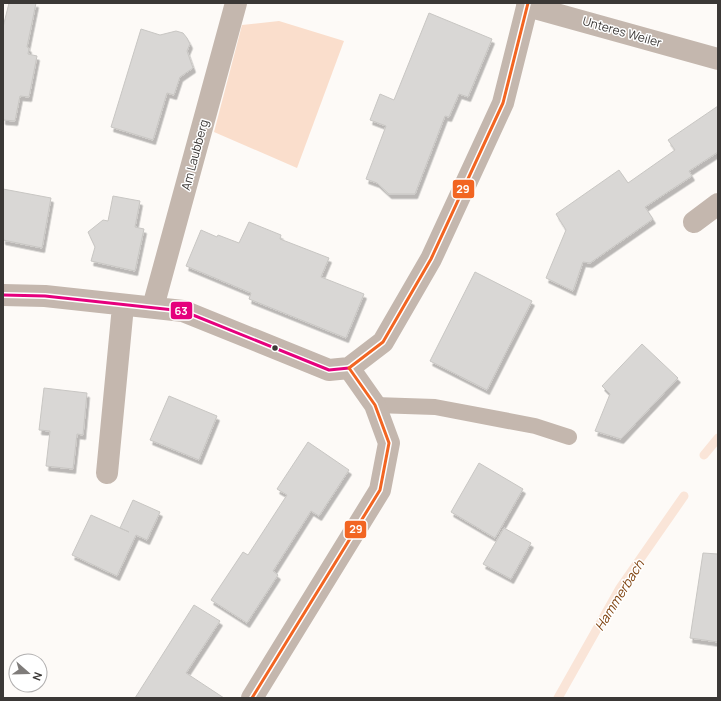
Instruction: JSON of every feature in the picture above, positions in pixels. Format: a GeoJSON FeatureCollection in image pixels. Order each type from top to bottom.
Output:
{"type":"FeatureCollection","features":[{"type":"Feature","properties":{"kind":"street","name":"Am Laubberg"},"geometry":{"type":"LineString","coordinates":[[153,308],[236,3]]}},
{"type":"Feature","properties":{"kind":"street"},"geometry":{"type":"LineString","coordinates":[[3,295],[45,296],[123,306],[183,310],[329,370],[349,368],[383,342],[431,259],[503,103],[527,4]]}},
{"type":"Feature","properties":{"kind":"street","name":"Unteres Weiler"},"geometry":{"type":"LineString","coordinates":[[527,4],[718,59]]}},
{"type":"Feature","properties":{"kind":"street"},"geometry":{"type":"LineString","coordinates":[[694,222],[718,204]]}},
{"type":"Feature","properties":{"kind":"street"},"geometry":{"type":"LineString","coordinates":[[107,473],[123,306]]}},
{"type":"Feature","properties":{"kind":"street"},"geometry":{"type":"LineString","coordinates":[[252,698],[380,490],[389,443],[375,405],[349,368]]}},
{"type":"Feature","properties":{"kind":"lane"},"geometry":{"type":"LineString","coordinates":[[375,405],[435,407],[535,426],[569,437]]}},
{"type":"Feature","properties":{"kind":"shaded area"},"geometry":{"type":"Polygon","coordinates":[[[279,21],[344,41],[297,168],[214,132],[242,25],[279,21]]]}},
{"type":"Feature","properties":{"kind":"building"},"geometry":{"type":"Polygon","coordinates":[[[9,3],[36,3],[27,47],[29,48],[28,54],[37,56],[29,97],[20,96],[15,121],[3,120],[3,27],[9,3]]]}},
{"type":"Feature","properties":{"kind":"building"},"geometry":{"type":"Polygon","coordinates":[[[429,13],[492,39],[468,97],[459,94],[449,117],[445,116],[415,194],[389,194],[377,183],[366,179],[386,126],[370,120],[380,94],[394,100],[429,13]]]}},
{"type":"Feature","properties":{"kind":"building"},"geometry":{"type":"Polygon","coordinates":[[[141,29],[160,35],[176,31],[183,33],[190,44],[187,51],[193,68],[180,77],[174,95],[167,93],[153,140],[111,127],[141,29]]]}},
{"type":"Feature","properties":{"kind":"building"},"geometry":{"type":"Polygon","coordinates":[[[718,106],[718,152],[689,171],[692,176],[645,207],[653,219],[590,263],[583,262],[573,291],[546,278],[566,230],[556,214],[619,170],[628,183],[675,150],[668,140],[718,106]]]}},
{"type":"Feature","properties":{"kind":"building"},"geometry":{"type":"Polygon","coordinates":[[[3,189],[51,198],[42,248],[3,240],[3,189]]]}},
{"type":"Feature","properties":{"kind":"building"},"geometry":{"type":"Polygon","coordinates":[[[113,196],[140,201],[135,227],[144,229],[135,271],[91,261],[95,247],[88,232],[103,220],[108,221],[113,196]]]}},
{"type":"Feature","properties":{"kind":"building"},"geometry":{"type":"Polygon","coordinates":[[[249,222],[281,235],[280,239],[329,258],[321,277],[364,294],[346,338],[249,299],[251,293],[186,266],[201,230],[217,237],[218,235],[239,243],[249,222]]]}},
{"type":"Feature","properties":{"kind":"building"},"geometry":{"type":"Polygon","coordinates":[[[475,272],[532,301],[487,390],[430,361],[475,272]]]}},
{"type":"Feature","properties":{"kind":"building"},"geometry":{"type":"Polygon","coordinates":[[[642,344],[678,378],[621,439],[595,431],[610,394],[602,386],[642,344]]]}},
{"type":"Feature","properties":{"kind":"building"},"geometry":{"type":"Polygon","coordinates":[[[44,388],[87,393],[83,435],[77,434],[73,469],[46,466],[50,431],[39,430],[44,388]]]}},
{"type":"Feature","properties":{"kind":"building"},"geometry":{"type":"Polygon","coordinates":[[[169,396],[217,416],[199,460],[150,440],[169,396]]]}},
{"type":"Feature","properties":{"kind":"building"},"geometry":{"type":"Polygon","coordinates":[[[308,442],[349,470],[319,516],[311,511],[273,571],[278,575],[247,623],[211,600],[243,552],[248,555],[287,495],[277,489],[308,442]]]}},
{"type":"Feature","properties":{"kind":"building"},"geometry":{"type":"Polygon","coordinates":[[[479,463],[523,489],[495,538],[451,512],[479,463]]]}},
{"type":"Feature","properties":{"kind":"building"},"geometry":{"type":"Polygon","coordinates":[[[133,500],[160,512],[147,540],[136,535],[117,576],[72,555],[91,515],[120,528],[133,500]]]}},
{"type":"Feature","properties":{"kind":"building"},"geometry":{"type":"Polygon","coordinates":[[[504,528],[531,543],[511,579],[483,564],[504,528]]]}},
{"type":"Feature","properties":{"kind":"building"},"geometry":{"type":"Polygon","coordinates":[[[703,553],[718,554],[718,642],[690,638],[703,553]]]}},
{"type":"Feature","properties":{"kind":"building"},"geometry":{"type":"Polygon","coordinates":[[[194,605],[220,621],[186,673],[224,698],[135,698],[194,605]]]}},
{"type":"Feature","properties":{"kind":"waterway","name":"Hammerbach"},"geometry":{"type":"LineString","coordinates":[[704,455],[718,438]]}},
{"type":"Feature","properties":{"kind":"waterway","name":"Hammerbach"},"geometry":{"type":"LineString","coordinates":[[558,698],[620,588],[684,496]]}},
{"type":"Feature","properties":{"kind":"transit line","name":"29"},"geometry":{"type":"LineString","coordinates":[[252,698],[380,490],[389,443],[375,405],[349,368],[383,342],[431,259],[503,103],[528,3]]}},
{"type":"Feature","properties":{"kind":"transit line","name":"63"},"geometry":{"type":"LineString","coordinates":[[3,295],[45,296],[183,311],[329,370],[349,368]]}}]}
